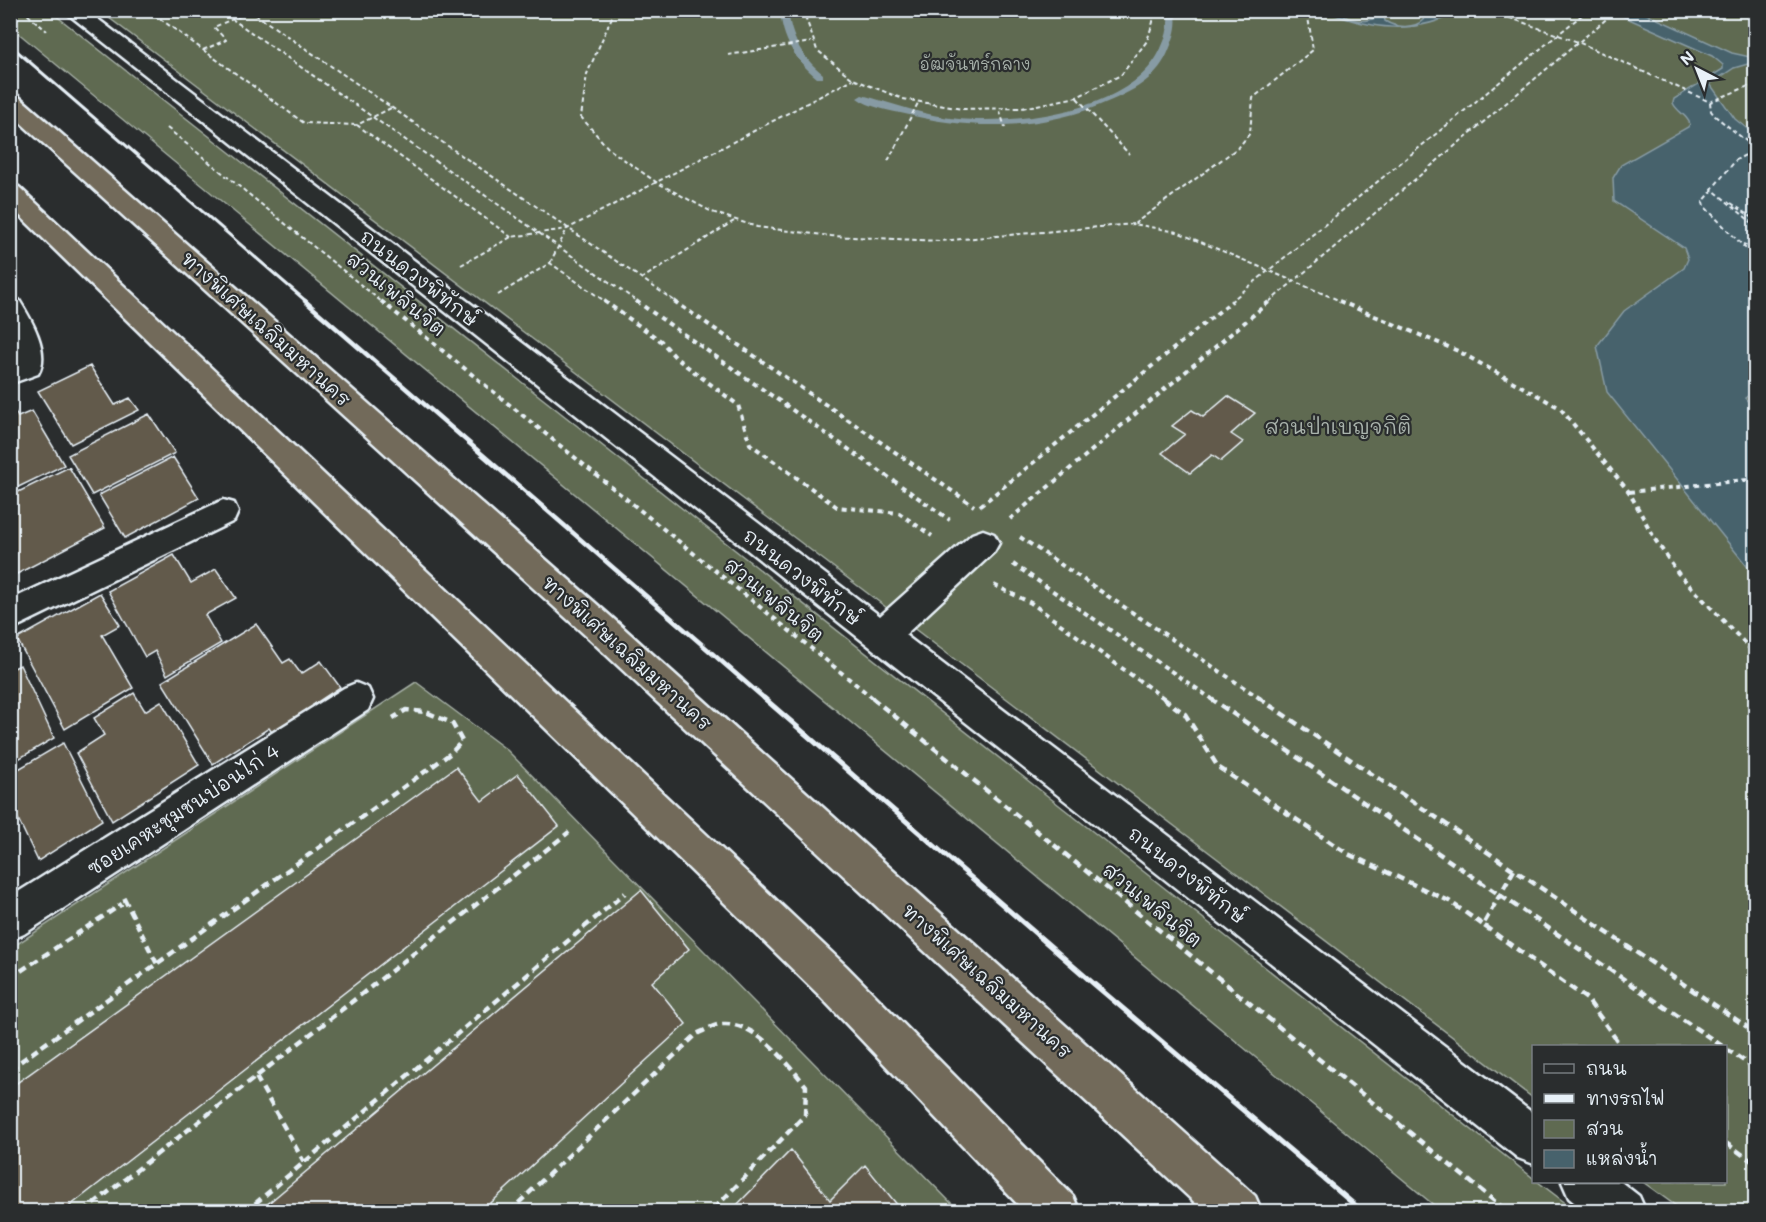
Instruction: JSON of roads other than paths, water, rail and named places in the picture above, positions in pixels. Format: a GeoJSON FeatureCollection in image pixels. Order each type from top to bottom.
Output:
{"type":"FeatureCollection","features":[{"type":"Feature","properties":{"kind":"highway","name":"ทางพิเศษเฉลิมมหานคร"},"geometry":{"type":"LineString","coordinates":[[10,101],[597,625],[1239,1212]]}},
{"type":"Feature","properties":{"kind":"highway"},"geometry":{"type":"LineString","coordinates":[[10,192],[832,980],[1057,1212]]}},
{"type":"Feature","properties":{"kind":"street","name":"ถนนดวงพิทักษ์"},"geometry":{"type":"LineString","coordinates":[[73,10],[880,638],[1532,1141]]}},
{"type":"Feature","properties":{"kind":"street"},"geometry":{"type":"LineString","coordinates":[[10,374],[28,367],[24,329],[13,308]]}},
{"type":"Feature","properties":{"kind":"street"},"geometry":{"type":"LineString","coordinates":[[10,616],[223,512]]}},
{"type":"Feature","properties":{"kind":"street"},"geometry":{"type":"LineString","coordinates":[[880,638],[983,543]]}},
{"type":"Feature","properties":{"kind":"street","name":"ซอยเคหะชุมชนบ่อนไก่ 4"},"geometry":{"type":"LineString","coordinates":[[10,920],[356,699]]}},
{"type":"Feature","properties":{"kind":"street"},"geometry":{"type":"LineString","coordinates":[[1585,1183],[1623,1212]]}},
{"type":"Feature","properties":{"kind":"water"},"geometry":{"type":"Polygon","coordinates":[[[1325,11],[1338,11],[1346,17],[1361,21],[1376,17],[1377,11],[1390,11],[1384,15],[1385,21],[1405,26],[1416,25],[1424,19],[1421,12],[1459,11],[1426,24],[1409,27],[1392,27],[1359,22],[1325,11]]]}},
{"type":"Feature","properties":{"kind":"water"},"geometry":{"type":"Polygon","coordinates":[[[1611,11],[1640,11],[1732,53],[1755,58],[1755,62],[1734,68],[1710,84],[1735,119],[1755,135],[1756,390],[1745,398],[1755,409],[1755,576],[1607,392],[1597,346],[1624,311],[1684,268],[1688,259],[1684,248],[1614,201],[1613,178],[1621,165],[1688,127],[1689,121],[1675,106],[1674,99],[1723,69],[1723,65],[1712,56],[1611,11]]]}},
{"type":"Feature","properties":{"kind":"waterway"},"geometry":{"type":"LineString","coordinates":[[784,10],[787,30],[794,48],[820,76]]}},
{"type":"Feature","properties":{"kind":"waterway"},"geometry":{"type":"LineString","coordinates":[[862,98],[893,109],[958,122],[1026,121],[1058,116],[1090,107],[1127,89],[1153,71],[1162,58],[1169,41],[1173,25],[1171,10]]}},
{"type":"Feature","properties":{"kind":"railway"},"geometry":{"type":"LineString","coordinates":[[10,45],[307,302]]}},
{"type":"Feature","properties":{"kind":"railway"},"geometry":{"type":"LineString","coordinates":[[305,301],[765,699]]}},
{"type":"Feature","properties":{"kind":"railway"},"geometry":{"type":"LineString","coordinates":[[764,698],[1094,984],[1363,1212]]}},
{"type":"Feature","properties":{"kind":"park label","name":"อัฒจันทร์กลาง"},"geometry":{"type":"Point","coordinates":[975,64]}},
{"type":"Feature","properties":{"kind":"park label","name":"สวนป่าเบญจกิติ"},"geometry":{"type":"Point","coordinates":[1338,427]}}]}
